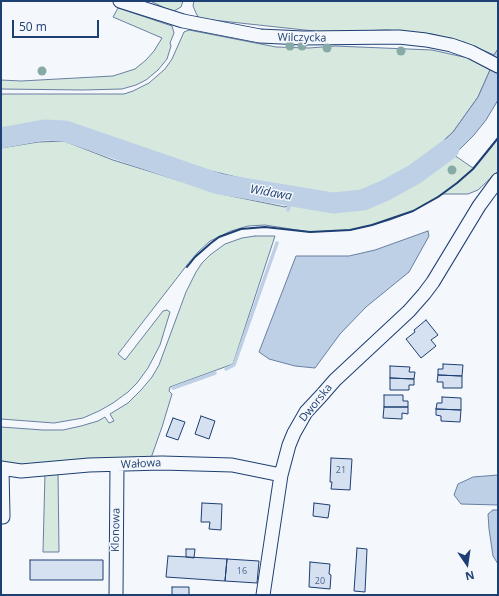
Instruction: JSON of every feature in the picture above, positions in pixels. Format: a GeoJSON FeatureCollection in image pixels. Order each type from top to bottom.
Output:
{"type":"FeatureCollection","features":[{"type":"Feature","properties":{"kind":"street","name":"Wilczycka"},"geometry":{"type":"LineString","coordinates":[[120,1],[183,21],[244,34],[280,38],[400,37],[426,40],[451,45],[471,52],[498,66]]}},
{"type":"Feature","properties":{"kind":"street","name":"Dworska"},"geometry":{"type":"LineString","coordinates":[[264,595],[281,475],[289,445],[306,412],[335,380],[409,311],[433,282],[483,201],[498,180]]}},
{"type":"Feature","properties":{"kind":"street","name":"Wałowa"},"geometry":{"type":"LineString","coordinates":[[2,468],[21,471],[162,463],[232,465],[281,475]]}},
{"type":"Feature","properties":{"kind":"street","name":"Klonowa"},"geometry":{"type":"LineString","coordinates":[[116,595],[117,465]]}},
{"type":"Feature","properties":{"kind":"street"},"geometry":{"type":"LineString","coordinates":[[2,468],[3,517]]}},
{"type":"Feature","properties":{"kind":"shaded area"},"geometry":{"type":"Polygon","coordinates":[[[150,1],[183,1],[181,7],[174,11],[150,1]]]}},
{"type":"Feature","properties":{"kind":"shaded area"},"geometry":{"type":"Polygon","coordinates":[[[194,1],[498,1],[498,49],[494,55],[464,42],[432,34],[387,30],[323,32],[203,19],[198,17],[196,13],[193,6],[194,1]]]}},
{"type":"Feature","properties":{"kind":"shaded area"},"geometry":{"type":"Polygon","coordinates":[[[118,8],[172,26],[174,33],[170,43],[171,46],[167,59],[158,70],[146,80],[122,89],[1,89],[1,80],[21,81],[113,76],[135,69],[154,51],[162,38],[113,17],[118,8]]]}},
{"type":"Feature","properties":{"kind":"shaded area"},"geometry":{"type":"Polygon","coordinates":[[[189,30],[276,47],[309,48],[335,46],[432,50],[468,58],[490,70],[478,97],[453,132],[421,162],[383,183],[354,193],[330,195],[253,181],[207,170],[73,124],[1,128],[1,94],[124,94],[133,91],[149,83],[165,69],[172,59],[184,32],[189,30]]]}},
{"type":"Feature","properties":{"kind":"shaded area"},"geometry":{"type":"Polygon","coordinates":[[[498,138],[498,171],[478,190],[468,194],[442,194],[413,211],[390,220],[350,230],[310,232],[265,225],[248,226],[231,231],[210,241],[187,265],[118,354],[125,360],[163,311],[167,310],[170,312],[160,345],[148,368],[128,392],[113,403],[83,418],[54,423],[1,419],[1,148],[38,142],[64,141],[113,160],[226,195],[285,207],[295,203],[347,209],[381,202],[415,184],[454,155],[473,168],[498,138]]]}},
{"type":"Feature","properties":{"kind":"shaded area"},"geometry":{"type":"Polygon","coordinates":[[[255,236],[275,236],[233,364],[170,387],[169,391],[172,394],[151,458],[38,465],[1,464],[1,427],[63,430],[98,421],[105,417],[109,423],[114,421],[110,414],[128,403],[141,390],[152,377],[159,365],[186,292],[202,263],[225,244],[242,238],[255,236]]]}},
{"type":"Feature","properties":{"kind":"shaded area"},"geometry":{"type":"Polygon","coordinates":[[[45,473],[58,473],[59,552],[43,552],[45,473]]]}},
{"type":"Feature","properties":{"kind":"water"},"geometry":{"type":"Polygon","coordinates":[[[498,49],[498,100],[486,120],[474,135],[454,155],[433,170],[421,162],[453,132],[478,97],[490,70],[494,55],[498,49]]]}},
{"type":"Feature","properties":{"kind":"water"},"geometry":{"type":"Polygon","coordinates":[[[428,231],[429,236],[409,272],[366,307],[340,334],[315,368],[295,366],[269,359],[259,352],[296,256],[349,256],[375,250],[428,231]]]}},
{"type":"Feature","properties":{"kind":"water"},"geometry":{"type":"Polygon","coordinates":[[[498,475],[498,505],[461,504],[454,495],[458,484],[473,477],[498,475]]]}},
{"type":"Feature","properties":{"kind":"water"},"geometry":{"type":"Polygon","coordinates":[[[493,510],[498,510],[498,564],[493,556],[489,529],[488,514],[493,510]]]}},
{"type":"Feature","properties":{"kind":"building"},"geometry":{"type":"Polygon","coordinates":[[[426,320],[438,335],[431,340],[436,346],[421,358],[406,339],[426,320]]]}},
{"type":"Feature","properties":{"kind":"building"},"geometry":{"type":"Polygon","coordinates":[[[443,364],[463,365],[462,376],[438,375],[438,369],[443,369],[443,364]]]}},
{"type":"Feature","properties":{"kind":"building"},"geometry":{"type":"Polygon","coordinates":[[[390,366],[410,367],[409,372],[415,372],[414,379],[390,378],[390,366]]]}},
{"type":"Feature","properties":{"kind":"building"},"geometry":{"type":"Polygon","coordinates":[[[438,375],[462,376],[462,388],[443,388],[443,382],[437,382],[438,375]]]}},
{"type":"Feature","properties":{"kind":"building"},"geometry":{"type":"Polygon","coordinates":[[[390,378],[414,379],[414,385],[409,385],[409,390],[390,390],[390,378]]]}},
{"type":"Feature","properties":{"kind":"building"},"geometry":{"type":"Polygon","coordinates":[[[384,395],[403,395],[403,401],[408,401],[408,407],[384,407],[384,395]]]}},
{"type":"Feature","properties":{"kind":"building"},"geometry":{"type":"Polygon","coordinates":[[[442,397],[461,398],[461,410],[436,409],[437,403],[442,403],[442,397]]]}},
{"type":"Feature","properties":{"kind":"building"},"geometry":{"type":"Polygon","coordinates":[[[384,407],[408,407],[408,414],[402,413],[402,419],[383,418],[384,407]]]}},
{"type":"Feature","properties":{"kind":"building"},"geometry":{"type":"Polygon","coordinates":[[[436,409],[461,410],[460,422],[441,421],[441,416],[436,415],[436,409]]]}},
{"type":"Feature","properties":{"kind":"building"},"geometry":{"type":"Polygon","coordinates":[[[201,416],[215,421],[209,439],[195,434],[201,416]]]}},
{"type":"Feature","properties":{"kind":"building"},"geometry":{"type":"Polygon","coordinates":[[[173,418],[185,422],[178,440],[166,436],[173,418]]]}},
{"type":"Feature","properties":{"kind":"building"},"geometry":{"type":"Polygon","coordinates":[[[331,458],[352,459],[350,490],[331,489],[331,458]]]}},
{"type":"Feature","properties":{"kind":"building"},"geometry":{"type":"Polygon","coordinates":[[[202,503],[222,504],[221,530],[209,529],[210,522],[201,522],[202,503]]]}},
{"type":"Feature","properties":{"kind":"building"},"geometry":{"type":"Polygon","coordinates":[[[314,503],[330,505],[328,518],[313,516],[314,503]]]}},
{"type":"Feature","properties":{"kind":"building"},"geometry":{"type":"Polygon","coordinates":[[[357,548],[367,549],[365,592],[354,591],[357,548]]]}},
{"type":"Feature","properties":{"kind":"building"},"geometry":{"type":"Polygon","coordinates":[[[186,549],[195,549],[194,558],[186,557],[186,549]]]}},
{"type":"Feature","properties":{"kind":"building"},"geometry":{"type":"Polygon","coordinates":[[[168,556],[227,559],[225,581],[166,577],[168,556]]]}},
{"type":"Feature","properties":{"kind":"building"},"geometry":{"type":"Polygon","coordinates":[[[227,559],[259,561],[257,583],[225,581],[227,559]]]}},
{"type":"Feature","properties":{"kind":"building"},"geometry":{"type":"Polygon","coordinates":[[[30,560],[103,560],[103,580],[30,580],[30,560]]]}},
{"type":"Feature","properties":{"kind":"building"},"geometry":{"type":"Polygon","coordinates":[[[310,562],[330,564],[330,589],[309,587],[310,562]]]}},
{"type":"Feature","properties":{"kind":"building"},"geometry":{"type":"Polygon","coordinates":[[[172,587],[189,587],[189,595],[172,595],[172,587]]]}},
{"type":"Feature","properties":{"kind":"waterway","name":"Widawa"},"geometry":{"type":"LineString","coordinates":[[1,138],[44,130],[65,131],[219,184],[333,203],[363,200],[386,190],[415,174],[449,149]]}},
{"type":"Feature","properties":{"kind":"waterway"},"geometry":{"type":"LineString","coordinates":[[288,210],[291,197]]}},
{"type":"Feature","properties":{"kind":"waterway"},"geometry":{"type":"LineString","coordinates":[[226,369],[234,365],[277,243]]}},
{"type":"Feature","properties":{"kind":"waterway"},"geometry":{"type":"LineString","coordinates":[[173,388],[215,373]]}},
{"type":"Feature","properties":{"kind":"wall"},"geometry":{"type":"LineString","coordinates":[[187,267],[195,257],[219,237],[241,229],[265,227],[310,232],[350,230],[372,225],[413,211],[438,197],[457,183],[473,169],[498,138]]}}]}
